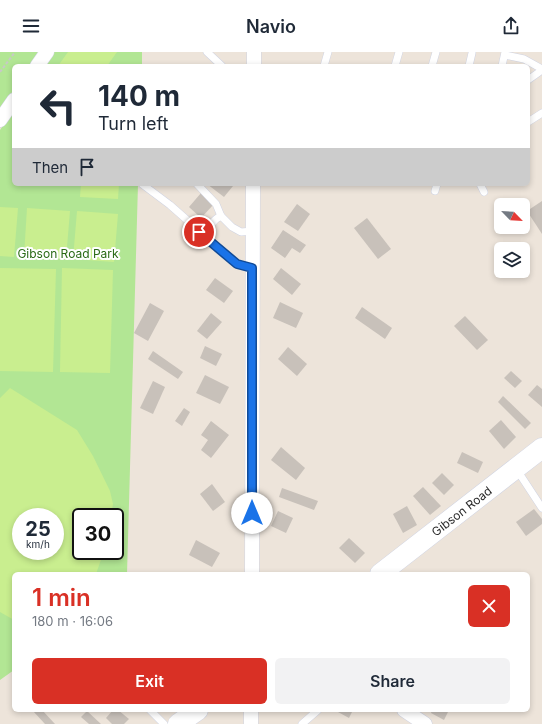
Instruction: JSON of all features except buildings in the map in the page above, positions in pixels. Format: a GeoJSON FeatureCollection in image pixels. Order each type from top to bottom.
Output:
{"type":"FeatureCollection","features":[{"type":"Feature","properties":{"kind":"street"},"geometry":{"type":"LineString","coordinates":[[38,64],[47,52]]}},
{"type":"Feature","properties":{"kind":"street"},"geometry":{"type":"LineString","coordinates":[[254,52],[254,64]]}},
{"type":"Feature","properties":{"kind":"street"},"geometry":{"type":"LineString","coordinates":[[0,120],[12,103]]}},
{"type":"Feature","properties":{"kind":"street"},"geometry":{"type":"LineString","coordinates":[[252,572],[253,186]]}},
{"type":"Feature","properties":{"kind":"street","name":"Gibson Road"},"geometry":{"type":"LineString","coordinates":[[383,572],[542,448]]}},
{"type":"Feature","properties":{"kind":"street"},"geometry":{"type":"LineString","coordinates":[[178,724],[195,712]]}},
{"type":"Feature","properties":{"kind":"street"},"geometry":{"type":"LineString","coordinates":[[251,712],[251,724]]}},
{"type":"Feature","properties":{"kind":"street"},"geometry":{"type":"LineString","coordinates":[[407,712],[425,724]]}},
{"type":"Feature","properties":{"kind":"lane"},"geometry":{"type":"LineString","coordinates":[[207,52],[220,64]]}},
{"type":"Feature","properties":{"kind":"lane"},"geometry":{"type":"LineString","coordinates":[[325,64],[328,52]]}},
{"type":"Feature","properties":{"kind":"lane"},"geometry":{"type":"LineString","coordinates":[[396,64],[399,52]]}},
{"type":"Feature","properties":{"kind":"lane"},"geometry":{"type":"LineString","coordinates":[[433,64],[436,52]]}},
{"type":"Feature","properties":{"kind":"lane"},"geometry":{"type":"LineString","coordinates":[[469,64],[472,53]]}},
{"type":"Feature","properties":{"kind":"lane"},"geometry":{"type":"LineString","coordinates":[[502,64],[505,54],[524,59],[542,70],[530,79]]}},
{"type":"Feature","properties":{"kind":"lane"},"geometry":{"type":"LineString","coordinates":[[530,121],[542,112]]}},
{"type":"Feature","properties":{"kind":"lane"},"geometry":{"type":"LineString","coordinates":[[145,186],[237,264],[252,268]]}},
{"type":"Feature","properties":{"kind":"lane"},"geometry":{"type":"LineString","coordinates":[[199,186],[216,204],[222,216],[232,227],[241,232],[253,231]]}},
{"type":"Feature","properties":{"kind":"lane"},"geometry":{"type":"LineString","coordinates":[[481,186],[484,192]]}},
{"type":"Feature","properties":{"kind":"lane"},"geometry":{"type":"LineString","coordinates":[[206,238],[211,225],[215,220],[222,216]]}},
{"type":"Feature","properties":{"kind":"lane"},"geometry":{"type":"LineString","coordinates":[[516,468],[542,508]]}},
{"type":"Feature","properties":{"kind":"lane"},"geometry":{"type":"LineString","coordinates":[[152,712],[164,724]]}},
{"type":"Feature","properties":{"kind":"lane"},"geometry":{"type":"LineString","coordinates":[[302,724],[316,712]]}},
{"type":"Feature","properties":{"kind":"path"},"geometry":{"type":"LineString","coordinates":[[0,72],[15,52]]}},
{"type":"Feature","properties":{"kind":"green space"},"geometry":{"type":"Polygon","coordinates":[[[0,52],[38,52],[30,64],[12,64],[12,92],[0,111],[0,52]]]}},
{"type":"Feature","properties":{"kind":"green space"},"geometry":{"type":"Polygon","coordinates":[[[54,52],[142,52],[142,64],[45,64],[54,52]]]}},
{"type":"Feature","properties":{"kind":"green space"},"geometry":{"type":"Polygon","coordinates":[[[68,52],[117,52],[108,64],[59,64],[68,52]]]}},
{"type":"Feature","properties":{"kind":"green space","name":"Gibson Road Park"},"geometry":{"type":"Polygon","coordinates":[[[12,113],[12,186],[138,186],[127,572],[12,572],[12,671],[0,680],[0,130],[12,113]]]}},
{"type":"Feature","properties":{"kind":"green space"},"geometry":{"type":"Polygon","coordinates":[[[81,186],[119,186],[118,199],[80,197],[81,186]]]}},
{"type":"Feature","properties":{"kind":"green space"},"geometry":{"type":"Polygon","coordinates":[[[0,207],[18,208],[14,257],[0,256],[0,207]]]}},
{"type":"Feature","properties":{"kind":"green space"},"geometry":{"type":"Polygon","coordinates":[[[27,208],[70,211],[66,259],[24,256],[27,208]]]}},
{"type":"Feature","properties":{"kind":"green space"},"geometry":{"type":"Polygon","coordinates":[[[77,211],[118,214],[114,262],[73,259],[77,211]]]}},
{"type":"Feature","properties":{"kind":"green space"},"geometry":{"type":"Polygon","coordinates":[[[0,268],[56,269],[53,372],[0,371],[0,268]]]}},
{"type":"Feature","properties":{"kind":"green space"},"geometry":{"type":"Polygon","coordinates":[[[62,268],[113,270],[110,373],[60,372],[62,268]]]}},
{"type":"Feature","properties":{"kind":"green space"},"geometry":{"type":"Polygon","coordinates":[[[10,388],[77,430],[93,456],[110,491],[113,504],[112,508],[72,508],[72,560],[101,560],[97,572],[12,572],[12,619],[0,612],[0,398],[10,388]]]}},
{"type":"Feature","properties":{"kind":"route"},"geometry":{"type":"LineString","coordinates":[[199,232],[237,264],[252,268],[252,513]]}}]}
